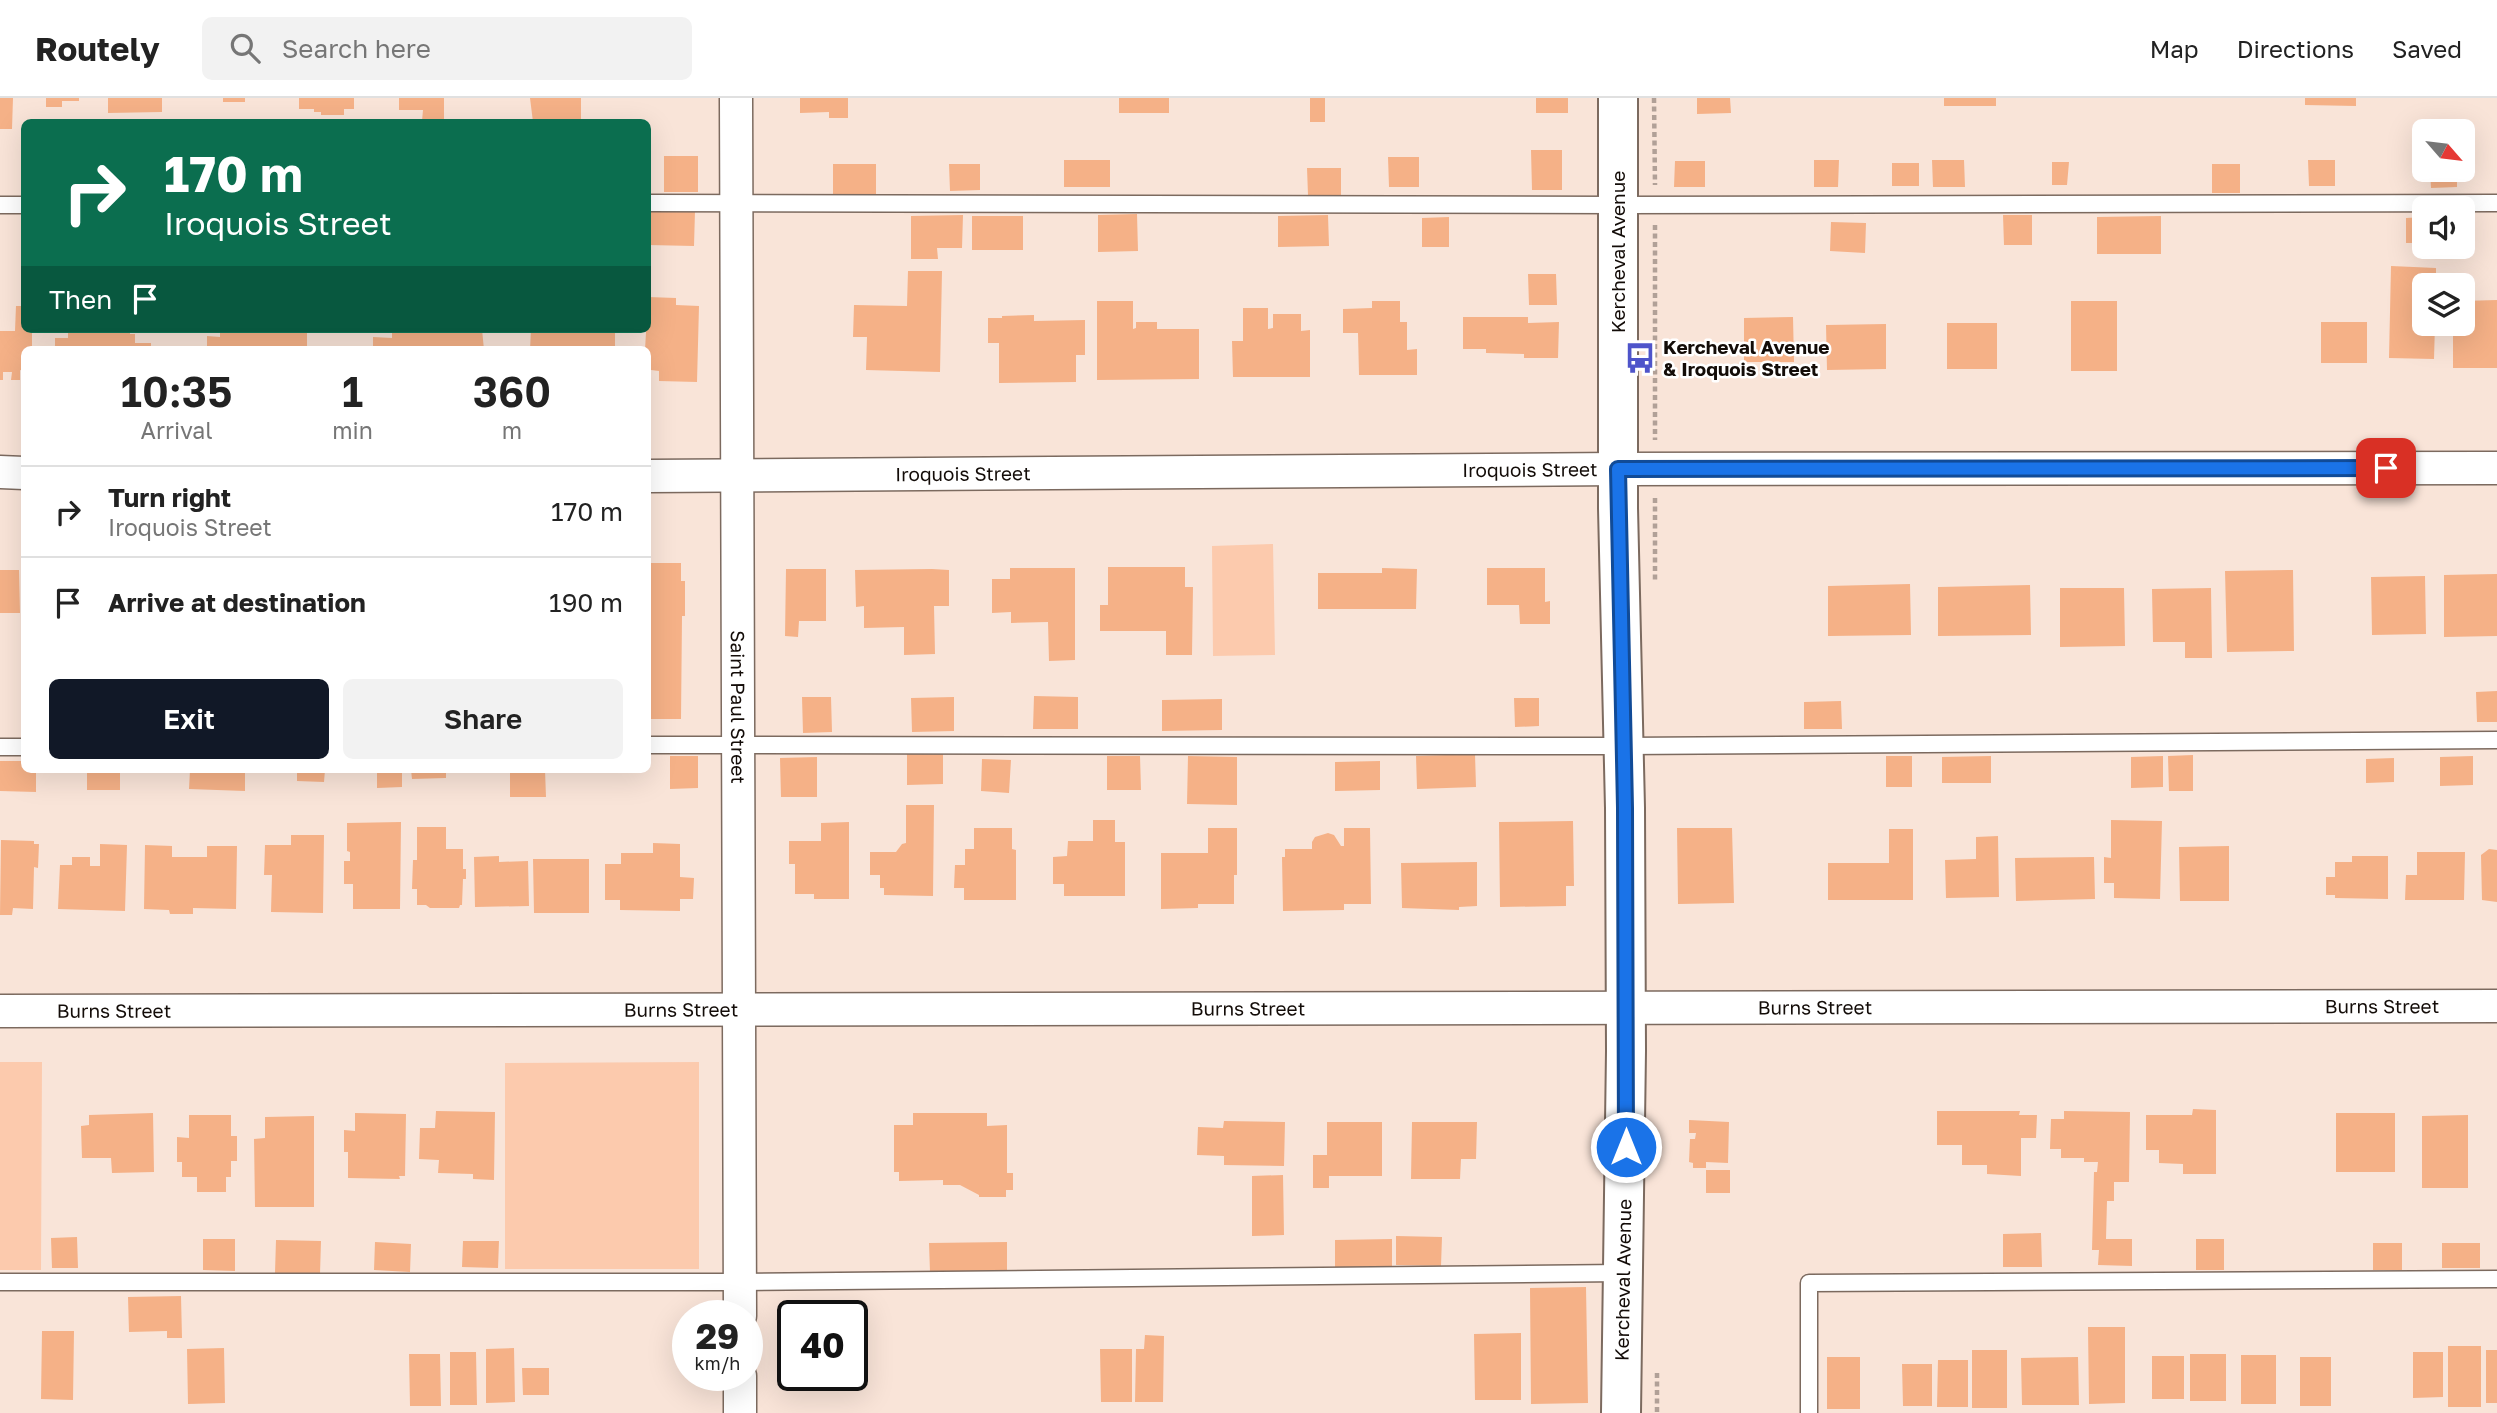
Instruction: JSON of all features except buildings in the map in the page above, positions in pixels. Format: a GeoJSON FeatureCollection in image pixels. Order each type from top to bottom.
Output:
{"type":"FeatureCollection","features":[{"type":"Feature","properties":{"kind":"street","name":"Saint Paul Street"},"geometry":{"type":"LineString","coordinates":[[736,98],[735,476],[740,1300]]}},
{"type":"Feature","properties":{"kind":"street","name":"Kercheval Avenue"},"geometry":{"type":"LineString","coordinates":[[1618,98],[1618,469],[1626,1147],[1621,1413]]}},
{"type":"Feature","properties":{"kind":"street","name":"Iroquois Street"},"geometry":{"type":"LineString","coordinates":[[651,476],[1618,469],[2497,468]]}},
{"type":"Feature","properties":{"kind":"street"},"geometry":{"type":"LineString","coordinates":[[0,472],[21,472]]}},
{"type":"Feature","properties":{"kind":"street","name":"Burns Street"},"geometry":{"type":"LineString","coordinates":[[0,1011],[2497,1006]]}},
{"type":"Feature","properties":{"kind":"street"},"geometry":{"type":"LineString","coordinates":[[740,1391],[740,1413]]}},
{"type":"Feature","properties":{"kind":"lane"},"geometry":{"type":"LineString","coordinates":[[651,203],[2497,203]]}},
{"type":"Feature","properties":{"kind":"lane"},"geometry":{"type":"LineString","coordinates":[[0,205],[21,205]]}},
{"type":"Feature","properties":{"kind":"lane"},"geometry":{"type":"LineString","coordinates":[[651,745],[1623,746],[2497,740]]}},
{"type":"Feature","properties":{"kind":"lane"},"geometry":{"type":"LineString","coordinates":[[0,747],[21,747]]}},
{"type":"Feature","properties":{"kind":"lane"},"geometry":{"type":"LineString","coordinates":[[0,1282],[739,1282],[1622,1273]]}},
{"type":"Feature","properties":{"kind":"lane"},"geometry":{"type":"LineString","coordinates":[[1809,1413],[1809,1283],[2497,1279]]}},
{"type":"Feature","properties":{"kind":"shaded area"},"geometry":{"type":"Polygon","coordinates":[[[1273,544],[1275,655],[1213,656],[1212,546],[1273,544]]]}},
{"type":"Feature","properties":{"kind":"shaded area"},"geometry":{"type":"Polygon","coordinates":[[[0,1062],[42,1062],[41,1270],[0,1270],[0,1062]]]}},
{"type":"Feature","properties":{"kind":"shaded area"},"geometry":{"type":"Polygon","coordinates":[[[699,1062],[699,1269],[505,1269],[505,1063],[699,1062]]]}},
{"type":"Feature","properties":{"kind":"place","name":"Kercheval Avenue & Iroquois Street"},"geometry":{"type":"Point","coordinates":[1640,358]}},
{"type":"Feature","properties":{"kind":"route"},"geometry":{"type":"LineString","coordinates":[[1626,1147],[1625,808],[1619,620],[1618,469],[2386,468]]}}]}
